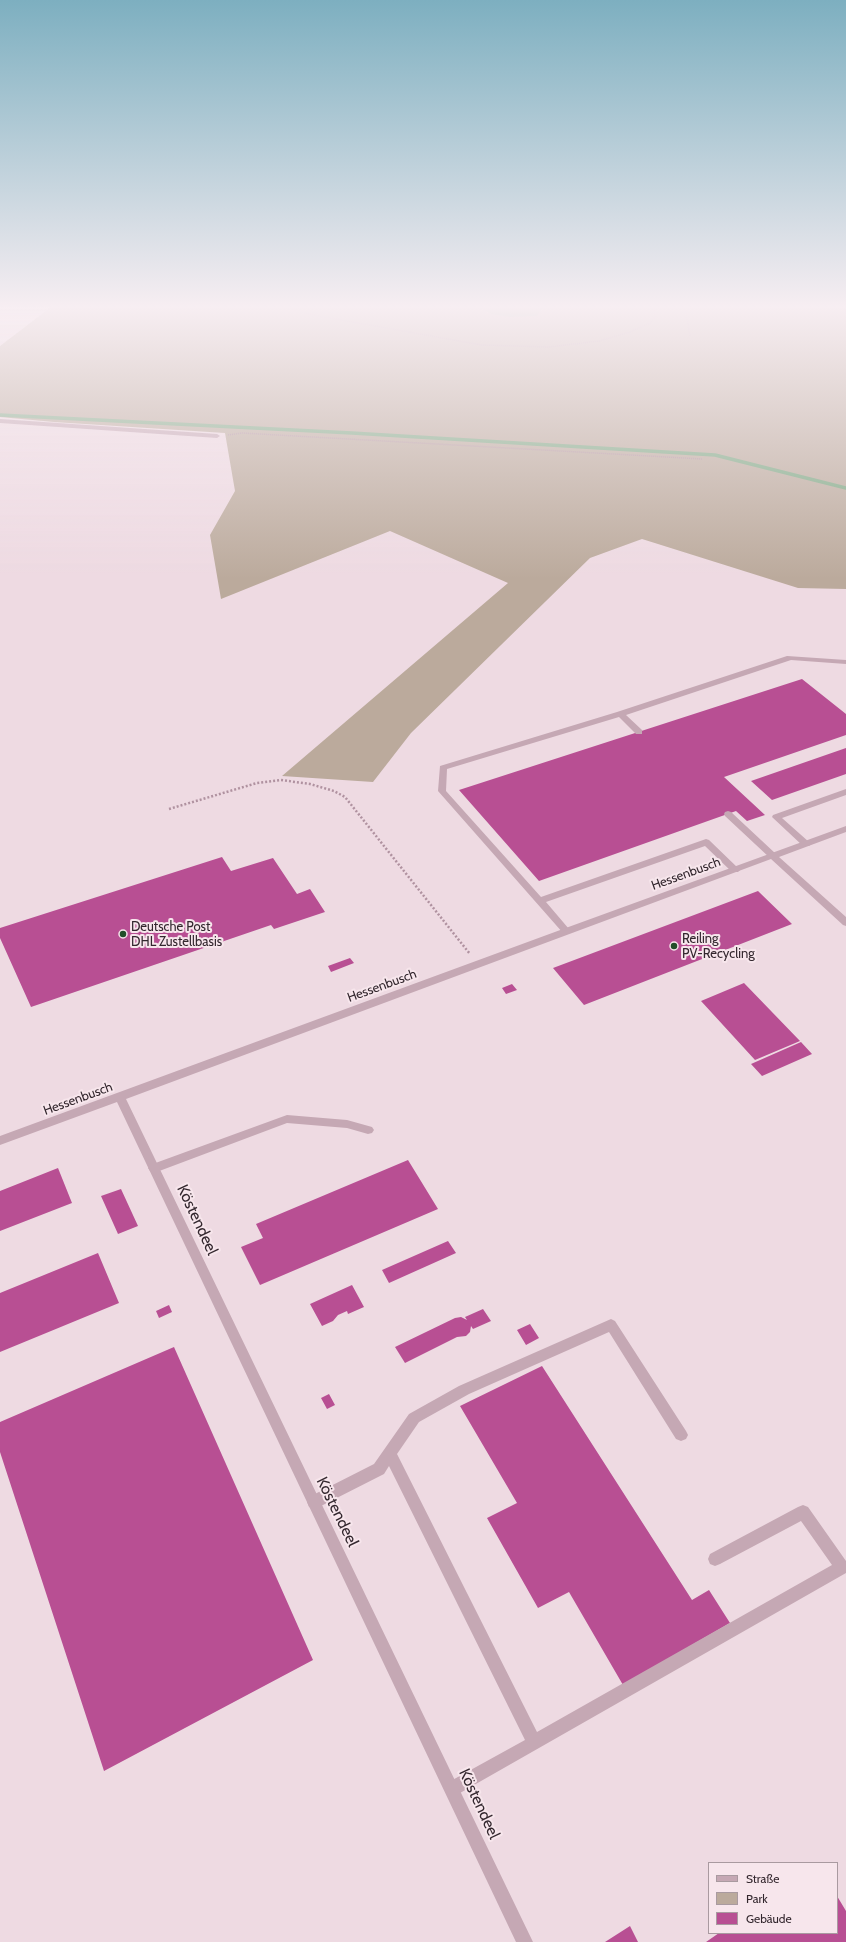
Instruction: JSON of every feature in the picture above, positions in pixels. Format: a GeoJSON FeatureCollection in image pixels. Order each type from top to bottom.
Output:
{"type":"FeatureCollection","features":[{"type":"Feature","properties":{"kind":"street"},"geometry":{"type":"LineString","coordinates":[[0,421],[217,436]]}},
{"type":"Feature","properties":{"kind":"street"},"geometry":{"type":"LineString","coordinates":[[566,931],[442,791],[443,768],[620,714],[790,658],[846,662]]}},
{"type":"Feature","properties":{"kind":"street"},"geometry":{"type":"LineString","coordinates":[[620,714],[639,732]]}},
{"type":"Feature","properties":{"kind":"street"},"geometry":{"type":"LineString","coordinates":[[806,844],[776,817],[846,792]]}},
{"type":"Feature","properties":{"kind":"street"},"geometry":{"type":"LineString","coordinates":[[728,814],[846,923]]}},
{"type":"Feature","properties":{"kind":"street","name":"Hessenbusch"},"geometry":{"type":"LineString","coordinates":[[0,1141],[846,829]]}},
{"type":"Feature","properties":{"kind":"street"},"geometry":{"type":"LineString","coordinates":[[539,901],[706,842],[735,870]]}},
{"type":"Feature","properties":{"kind":"street","name":"Köstendeel"},"geometry":{"type":"LineString","coordinates":[[120,1097],[453,1789],[525,1942]]}},
{"type":"Feature","properties":{"kind":"street"},"geometry":{"type":"LineString","coordinates":[[154,1168],[287,1119],[346,1124],[368,1130]]}},
{"type":"Feature","properties":{"kind":"street"},"geometry":{"type":"LineString","coordinates":[[314,1502],[379,1469],[414,1418],[464,1390],[611,1325],[682,1435]]}},
{"type":"Feature","properties":{"kind":"street"},"geometry":{"type":"LineString","coordinates":[[390,1453],[534,1742]]}},
{"type":"Feature","properties":{"kind":"street"},"geometry":{"type":"LineString","coordinates":[[453,1789],[842,1567],[803,1512],[715,1559]]}},
{"type":"Feature","properties":{"kind":"path"},"geometry":{"type":"LineString","coordinates":[[217,436],[242,434],[702,459]]}},
{"type":"Feature","properties":{"kind":"path"},"geometry":{"type":"LineString","coordinates":[[169,808],[257,783],[281,780],[310,784],[334,791],[345,798],[477,964]]}},
{"type":"Feature","properties":{"kind":"green space"},"geometry":{"type":"Polygon","coordinates":[[[0,398],[846,398],[846,589],[798,588],[642,539],[590,558],[411,733],[373,782],[282,776],[508,583],[390,531],[221,599],[210,535],[235,491],[225,433],[0,417],[0,398]]]}},
{"type":"Feature","properties":{"kind":"building"},"geometry":{"type":"Polygon","coordinates":[[[802,679],[846,714],[846,735],[724,777],[765,815],[747,821],[736,811],[539,881],[459,790],[802,679]]]}},
{"type":"Feature","properties":{"kind":"building"},"geometry":{"type":"Polygon","coordinates":[[[846,748],[846,774],[772,800],[751,781],[846,748]]]}},
{"type":"Feature","properties":{"kind":"building","name":"Deutsche Post DHL Zustellbasis"},"geometry":{"type":"Polygon","coordinates":[[[222,857],[231,871],[273,858],[297,894],[310,889],[325,912],[274,929],[271,925],[31,1007],[0,938],[0,928],[222,857]]]}},
{"type":"Feature","properties":{"kind":"building","name":"Reiling PV-Recycling"},"geometry":{"type":"Polygon","coordinates":[[[758,891],[792,924],[584,1005],[553,968],[758,891]]]}},
{"type":"Feature","properties":{"kind":"building"},"geometry":{"type":"Polygon","coordinates":[[[350,958],[354,963],[331,972],[328,966],[350,958]]]}},
{"type":"Feature","properties":{"kind":"building"},"geometry":{"type":"Polygon","coordinates":[[[744,983],[800,1041],[755,1060],[701,1001],[744,983]]]}},
{"type":"Feature","properties":{"kind":"building"},"geometry":{"type":"Polygon","coordinates":[[[512,984],[517,990],[506,994],[502,988],[512,984]]]}},
{"type":"Feature","properties":{"kind":"building"},"geometry":{"type":"Polygon","coordinates":[[[801,1042],[812,1054],[762,1076],[751,1064],[801,1042]]]}},
{"type":"Feature","properties":{"kind":"building"},"geometry":{"type":"Polygon","coordinates":[[[408,1160],[438,1209],[260,1285],[241,1247],[263,1238],[256,1224],[408,1160]]]}},
{"type":"Feature","properties":{"kind":"building"},"geometry":{"type":"Polygon","coordinates":[[[58,1168],[72,1203],[0,1231],[0,1191],[58,1168]]]}},
{"type":"Feature","properties":{"kind":"building"},"geometry":{"type":"Polygon","coordinates":[[[121,1189],[138,1226],[118,1234],[101,1196],[121,1189]]]}},
{"type":"Feature","properties":{"kind":"building"},"geometry":{"type":"Polygon","coordinates":[[[448,1241],[456,1253],[389,1283],[382,1270],[448,1241]]]}},
{"type":"Feature","properties":{"kind":"building"},"geometry":{"type":"Polygon","coordinates":[[[98,1253],[119,1303],[0,1352],[0,1293],[98,1253]]]}},
{"type":"Feature","properties":{"kind":"building"},"geometry":{"type":"Polygon","coordinates":[[[352,1285],[364,1307],[348,1314],[347,1311],[338,1315],[333,1321],[322,1326],[310,1304],[352,1285]]]}},
{"type":"Feature","properties":{"kind":"building"},"geometry":{"type":"Polygon","coordinates":[[[169,1305],[172,1312],[159,1318],[156,1311],[169,1305]]]}},
{"type":"Feature","properties":{"kind":"building"},"geometry":{"type":"Polygon","coordinates":[[[483,1309],[491,1321],[473,1329],[471,1326],[470,1332],[466,1336],[457,1337],[405,1363],[395,1347],[455,1318],[461,1317],[467,1320],[465,1317],[483,1309]]]}},
{"type":"Feature","properties":{"kind":"building"},"geometry":{"type":"Polygon","coordinates":[[[530,1324],[539,1338],[526,1345],[517,1330],[530,1324]]]}},
{"type":"Feature","properties":{"kind":"building"},"geometry":{"type":"Polygon","coordinates":[[[174,1347],[313,1660],[104,1771],[0,1452],[0,1422],[174,1347]]]}},
{"type":"Feature","properties":{"kind":"building"},"geometry":{"type":"Polygon","coordinates":[[[542,1366],[692,1600],[709,1590],[730,1623],[623,1685],[569,1592],[538,1608],[487,1518],[517,1503],[460,1406],[542,1366]]]}},
{"type":"Feature","properties":{"kind":"building"},"geometry":{"type":"Polygon","coordinates":[[[329,1394],[335,1405],[327,1409],[321,1398],[329,1394]]]}},
{"type":"Feature","properties":{"kind":"building"},"geometry":{"type":"Polygon","coordinates":[[[838,1898],[846,1911],[846,1942],[706,1942],[718,1934],[838,1934],[838,1898]]]}},
{"type":"Feature","properties":{"kind":"building"},"geometry":{"type":"Polygon","coordinates":[[[630,1926],[638,1942],[605,1942],[630,1926]]]}},
{"type":"Feature","properties":{"kind":"waterway"},"geometry":{"type":"LineString","coordinates":[[0,415],[352,433],[715,455],[846,488]]}},
{"type":"Feature","properties":{"kind":"place","name":"Deutsche Post DHL Zustellbasis"},"geometry":{"type":"Point","coordinates":[123,934]}},
{"type":"Feature","properties":{"kind":"place","name":"Reiling PV-Recycling"},"geometry":{"type":"Point","coordinates":[674,946]}}]}
